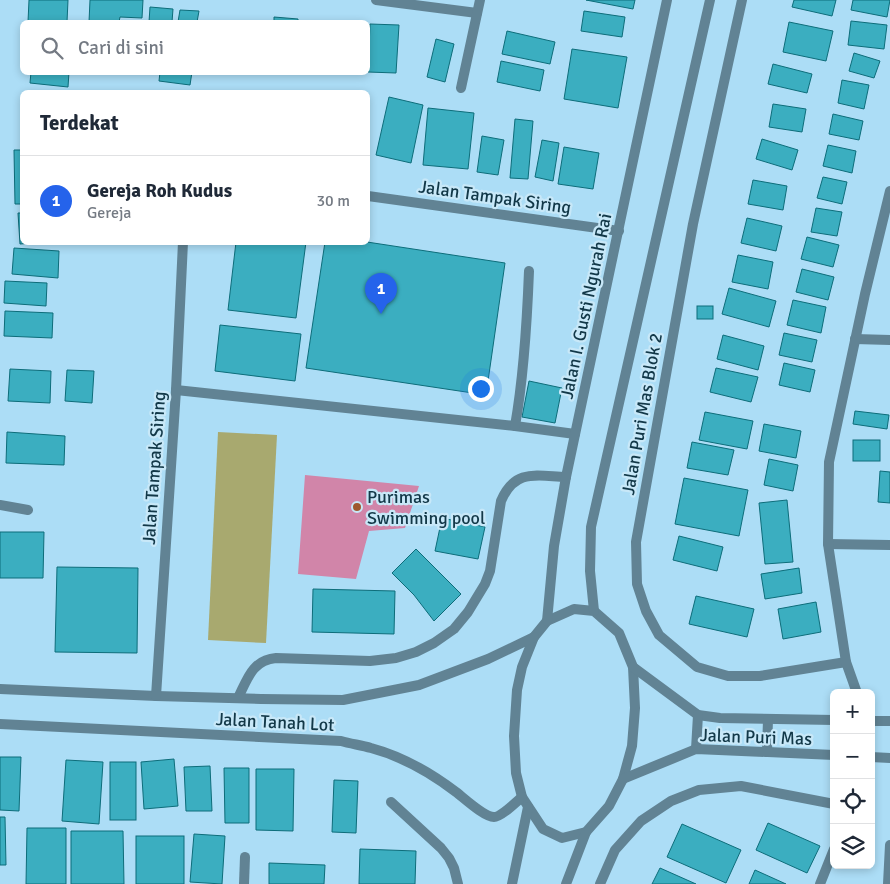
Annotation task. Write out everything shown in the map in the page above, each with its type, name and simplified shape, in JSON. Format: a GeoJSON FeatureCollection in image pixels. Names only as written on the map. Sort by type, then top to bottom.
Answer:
{"type":"FeatureCollection","features":[{"type":"Feature","properties":{"kind":"street"},"geometry":{"type":"LineString","coordinates":[[376,0],[477,13]]}},
{"type":"Feature","properties":{"kind":"street"},"geometry":{"type":"LineString","coordinates":[[461,88],[480,0]]}},
{"type":"Feature","properties":{"kind":"street","name":"Jalan I. Gusti Ngurah Rai"},"geometry":{"type":"LineString","coordinates":[[548,621],[554,546],[574,434],[667,0]]}},
{"type":"Feature","properties":{"kind":"street"},"geometry":{"type":"LineString","coordinates":[[594,611],[590,571],[591,528],[710,0]]}},
{"type":"Feature","properties":{"kind":"street","name":"Jalan Puri Mas Blok 2"},"geometry":{"type":"LineString","coordinates":[[742,0],[691,234],[636,542],[637,584],[646,611],[659,635],[697,667],[728,676],[760,676],[846,662]]}},
{"type":"Feature","properties":{"kind":"street"},"geometry":{"type":"LineString","coordinates":[[856,689],[846,662],[828,544],[829,462],[865,294],[890,191]]}},
{"type":"Feature","properties":{"kind":"street","name":"Jalan Tampak Siring"},"geometry":{"type":"LineString","coordinates":[[370,196],[619,231]]}},
{"type":"Feature","properties":{"kind":"street","name":"Jalan Tampak Siring"},"geometry":{"type":"LineString","coordinates":[[156,696],[176,390],[183,245]]}},
{"type":"Feature","properties":{"kind":"street"},"geometry":{"type":"LineString","coordinates":[[515,426],[519,406],[527,325],[529,271]]}},
{"type":"Feature","properties":{"kind":"street"},"geometry":{"type":"LineString","coordinates":[[855,339],[890,340]]}},
{"type":"Feature","properties":{"kind":"street"},"geometry":{"type":"LineString","coordinates":[[176,390],[574,434]]}},
{"type":"Feature","properties":{"kind":"street"},"geometry":{"type":"LineString","coordinates":[[238,698],[252,670],[264,660],[276,658],[370,661],[396,658],[416,652],[454,629],[468,612],[490,570],[501,501],[505,492],[511,485],[527,476],[566,477]]}},
{"type":"Feature","properties":{"kind":"street"},"geometry":{"type":"LineString","coordinates":[[0,505],[28,510]]}},
{"type":"Feature","properties":{"kind":"street"},"geometry":{"type":"LineString","coordinates":[[828,544],[890,545]]}},
{"type":"Feature","properties":{"kind":"street"},"geometry":{"type":"LineString","coordinates":[[566,884],[586,832],[609,806],[623,778],[632,746],[635,708],[633,667],[619,633],[594,611],[574,609],[548,621],[534,637],[522,667],[517,690],[514,736],[516,773],[525,802],[544,829],[562,838],[586,832]]}},
{"type":"Feature","properties":{"kind":"street","name":"Jalan Tanah Lot"},"geometry":{"type":"LineString","coordinates":[[0,689],[156,696],[343,700],[419,686],[488,659],[534,637]]}},
{"type":"Feature","properties":{"kind":"street","name":"Jalan Puri Mas"},"geometry":{"type":"LineString","coordinates":[[633,667],[698,715],[720,718],[830,720]]}},
{"type":"Feature","properties":{"kind":"street"},"geometry":{"type":"LineString","coordinates":[[696,749],[698,715]]}},
{"type":"Feature","properties":{"kind":"street"},"geometry":{"type":"LineString","coordinates":[[767,752],[768,719]]}},
{"type":"Feature","properties":{"kind":"street"},"geometry":{"type":"LineString","coordinates":[[875,720],[890,721]]}},
{"type":"Feature","properties":{"kind":"street","name":"Jalan Tanah Lot"},"geometry":{"type":"LineString","coordinates":[[0,724],[340,742],[372,748],[399,758],[435,777],[471,804],[493,817],[499,816],[525,802]]}},
{"type":"Feature","properties":{"kind":"street","name":"Jalan Puri Mas"},"geometry":{"type":"LineString","coordinates":[[623,778],[696,749],[830,755]]}},
{"type":"Feature","properties":{"kind":"street"},"geometry":{"type":"LineString","coordinates":[[875,757],[890,758]]}},
{"type":"Feature","properties":{"kind":"street"},"geometry":{"type":"LineString","coordinates":[[600,884],[615,850],[641,821],[671,801],[699,790],[741,786],[830,803]]}},
{"type":"Feature","properties":{"kind":"street"},"geometry":{"type":"LineString","coordinates":[[391,802],[441,848],[454,868],[458,884]]}},
{"type":"Feature","properties":{"kind":"street"},"geometry":{"type":"LineString","coordinates":[[512,884],[525,802]]}},
{"type":"Feature","properties":{"kind":"street"},"geometry":{"type":"LineString","coordinates":[[888,884],[890,846]]}},
{"type":"Feature","properties":{"kind":"street"},"geometry":{"type":"LineString","coordinates":[[244,884],[245,857]]}},
{"type":"Feature","properties":{"kind":"street"},"geometry":{"type":"LineString","coordinates":[[820,884],[830,859]]}},
{"type":"Feature","properties":{"kind":"green space"},"geometry":{"type":"Polygon","coordinates":[[[218,432],[277,435],[266,643],[208,640],[218,432]]]}},
{"type":"Feature","properties":{"kind":"shaded area","name":"Purimas Swimming pool"},"geometry":{"type":"Polygon","coordinates":[[[305,475],[419,486],[405,528],[369,531],[356,579],[298,574],[305,475]]]}},
{"type":"Feature","properties":{"kind":"building"},"geometry":{"type":"Polygon","coordinates":[[[29,0],[68,0],[67,20],[28,20],[29,0]]]}},
{"type":"Feature","properties":{"kind":"building"},"geometry":{"type":"Polygon","coordinates":[[[90,0],[143,0],[142,18],[120,17],[119,20],[89,20],[90,0]]]}},
{"type":"Feature","properties":{"kind":"building"},"geometry":{"type":"Polygon","coordinates":[[[586,0],[635,0],[633,9],[586,0]]]}},
{"type":"Feature","properties":{"kind":"building"},"geometry":{"type":"Polygon","coordinates":[[[794,0],[836,0],[832,16],[792,7],[794,0]]]}},
{"type":"Feature","properties":{"kind":"building"},"geometry":{"type":"Polygon","coordinates":[[[853,0],[890,0],[887,17],[851,10],[853,0]]]}},
{"type":"Feature","properties":{"kind":"building"},"geometry":{"type":"Polygon","coordinates":[[[150,7],[173,9],[172,20],[149,20],[150,7]]]}},
{"type":"Feature","properties":{"kind":"building"},"geometry":{"type":"Polygon","coordinates":[[[180,10],[199,11],[197,20],[178,20],[180,10]]]}},
{"type":"Feature","properties":{"kind":"building"},"geometry":{"type":"Polygon","coordinates":[[[584,11],[625,17],[622,37],[581,31],[584,11]]]}},
{"type":"Feature","properties":{"kind":"building"},"geometry":{"type":"Polygon","coordinates":[[[274,17],[298,19],[298,20],[274,20],[274,17]]]}},
{"type":"Feature","properties":{"kind":"building"},"geometry":{"type":"Polygon","coordinates":[[[851,21],[887,25],[884,49],[848,45],[851,21]]]}},
{"type":"Feature","properties":{"kind":"building"},"geometry":{"type":"Polygon","coordinates":[[[789,22],[833,31],[826,61],[783,52],[789,22]]]}},
{"type":"Feature","properties":{"kind":"building"},"geometry":{"type":"Polygon","coordinates":[[[370,24],[399,25],[396,73],[370,72],[370,24]]]}},
{"type":"Feature","properties":{"kind":"building"},"geometry":{"type":"Polygon","coordinates":[[[507,31],[555,42],[550,64],[502,54],[507,31]]]}},
{"type":"Feature","properties":{"kind":"building"},"geometry":{"type":"Polygon","coordinates":[[[436,39],[454,44],[445,82],[427,77],[436,39]]]}},
{"type":"Feature","properties":{"kind":"building"},"geometry":{"type":"Polygon","coordinates":[[[572,49],[627,57],[618,108],[564,99],[572,49]]]}},
{"type":"Feature","properties":{"kind":"building"},"geometry":{"type":"Polygon","coordinates":[[[854,53],[880,61],[874,78],[849,71],[854,53]]]}},
{"type":"Feature","properties":{"kind":"building"},"geometry":{"type":"Polygon","coordinates":[[[501,61],[544,70],[540,91],[497,82],[501,61]]]}},
{"type":"Feature","properties":{"kind":"building"},"geometry":{"type":"Polygon","coordinates":[[[773,64],[812,74],[807,93],[768,84],[773,64]]]}},
{"type":"Feature","properties":{"kind":"building"},"geometry":{"type":"Polygon","coordinates":[[[31,75],[69,75],[68,87],[30,83],[31,75]]]}},
{"type":"Feature","properties":{"kind":"building"},"geometry":{"type":"Polygon","coordinates":[[[160,75],[192,75],[190,85],[159,81],[160,75]]]}},
{"type":"Feature","properties":{"kind":"building"},"geometry":{"type":"Polygon","coordinates":[[[842,80],[869,85],[864,109],[838,103],[842,80]]]}},
{"type":"Feature","properties":{"kind":"building"},"geometry":{"type":"Polygon","coordinates":[[[389,97],[423,105],[411,163],[376,155],[389,97]]]}},
{"type":"Feature","properties":{"kind":"building"},"geometry":{"type":"Polygon","coordinates":[[[773,104],[806,109],[802,132],[769,127],[773,104]]]}},
{"type":"Feature","properties":{"kind":"building"},"geometry":{"type":"Polygon","coordinates":[[[428,108],[474,113],[468,169],[423,165],[428,108]]]}},
{"type":"Feature","properties":{"kind":"building"},"geometry":{"type":"Polygon","coordinates":[[[833,114],[863,121],[859,140],[829,134],[833,114]]]}},
{"type":"Feature","properties":{"kind":"building"},"geometry":{"type":"Polygon","coordinates":[[[515,119],[533,121],[528,179],[510,178],[515,119]]]}},
{"type":"Feature","properties":{"kind":"building"},"geometry":{"type":"Polygon","coordinates":[[[482,136],[504,140],[498,175],[477,172],[482,136]]]}},
{"type":"Feature","properties":{"kind":"building"},"geometry":{"type":"Polygon","coordinates":[[[762,139],[798,150],[792,170],[756,159],[762,139]]]}},
{"type":"Feature","properties":{"kind":"building"},"geometry":{"type":"Polygon","coordinates":[[[542,140],[559,143],[553,181],[535,177],[542,140]]]}},
{"type":"Feature","properties":{"kind":"building"},"geometry":{"type":"Polygon","coordinates":[[[828,145],[856,151],[852,173],[823,166],[828,145]]]}},
{"type":"Feature","properties":{"kind":"building"},"geometry":{"type":"Polygon","coordinates":[[[564,147],[599,153],[593,189],[558,184],[564,147]]]}},
{"type":"Feature","properties":{"kind":"building"},"geometry":{"type":"Polygon","coordinates":[[[14,150],[20,150],[20,204],[15,204],[14,150]]]}},
{"type":"Feature","properties":{"kind":"building"},"geometry":{"type":"Polygon","coordinates":[[[823,177],[847,182],[842,204],[817,198],[823,177]]]}},
{"type":"Feature","properties":{"kind":"building"},"geometry":{"type":"Polygon","coordinates":[[[753,180],[787,186],[783,210],[748,204],[753,180]]]}},
{"type":"Feature","properties":{"kind":"building"},"geometry":{"type":"Polygon","coordinates":[[[816,208],[842,212],[837,236],[811,232],[816,208]]]}},
{"type":"Feature","properties":{"kind":"building"},"geometry":{"type":"Polygon","coordinates":[[[18,213],[20,213],[20,244],[18,213]]]}},
{"type":"Feature","properties":{"kind":"building"},"geometry":{"type":"Polygon","coordinates":[[[747,218],[782,226],[776,251],[741,243],[747,218]]]}},
{"type":"Feature","properties":{"kind":"building"},"geometry":{"type":"Polygon","coordinates":[[[807,237],[839,245],[833,267],[801,259],[807,237]]]}},
{"type":"Feature","properties":{"kind":"building"},"geometry":{"type":"Polygon","coordinates":[[[370,242],[505,263],[486,395],[306,368],[325,245],[370,245],[370,242]]]}},
{"type":"Feature","properties":{"kind":"building"},"geometry":{"type":"Polygon","coordinates":[[[236,245],[306,245],[296,318],[228,310],[236,245]]]}},
{"type":"Feature","properties":{"kind":"building"},"geometry":{"type":"Polygon","coordinates":[[[14,248],[59,251],[58,278],[12,274],[14,248]]]}},
{"type":"Feature","properties":{"kind":"building"},"geometry":{"type":"Polygon","coordinates":[[[738,255],[773,262],[768,289],[732,282],[738,255]]]}},
{"type":"Feature","properties":{"kind":"building"},"geometry":{"type":"Polygon","coordinates":[[[802,269],[834,277],[828,300],[796,292],[802,269]]]}},
{"type":"Feature","properties":{"kind":"building"},"geometry":{"type":"Polygon","coordinates":[[[5,281],[47,283],[46,306],[4,303],[5,281]]]}},
{"type":"Feature","properties":{"kind":"building"},"geometry":{"type":"Polygon","coordinates":[[[729,288],[776,301],[769,327],[722,314],[729,288]]]}},
{"type":"Feature","properties":{"kind":"building"},"geometry":{"type":"Polygon","coordinates":[[[793,300],[826,307],[821,333],[787,325],[793,300]]]}},
{"type":"Feature","properties":{"kind":"building"},"geometry":{"type":"Polygon","coordinates":[[[697,306],[713,306],[713,319],[697,319],[697,306]]]}},
{"type":"Feature","properties":{"kind":"building"},"geometry":{"type":"Polygon","coordinates":[[[5,311],[53,313],[52,338],[4,336],[5,311]]]}},
{"type":"Feature","properties":{"kind":"building"},"geometry":{"type":"Polygon","coordinates":[[[220,325],[301,334],[295,381],[215,371],[220,325]]]}},
{"type":"Feature","properties":{"kind":"building"},"geometry":{"type":"Polygon","coordinates":[[[784,333],[817,340],[812,362],[779,355],[784,333]]]}},
{"type":"Feature","properties":{"kind":"building"},"geometry":{"type":"Polygon","coordinates":[[[723,335],[764,346],[758,370],[717,359],[723,335]]]}},
{"type":"Feature","properties":{"kind":"building"},"geometry":{"type":"Polygon","coordinates":[[[784,363],[815,370],[810,392],[779,385],[784,363]]]}},
{"type":"Feature","properties":{"kind":"building"},"geometry":{"type":"Polygon","coordinates":[[[716,368],[758,377],[751,402],[710,392],[716,368]]]}},
{"type":"Feature","properties":{"kind":"building"},"geometry":{"type":"Polygon","coordinates":[[[10,369],[51,371],[50,403],[8,401],[10,369]]]}},
{"type":"Feature","properties":{"kind":"building"},"geometry":{"type":"Polygon","coordinates":[[[67,370],[94,371],[92,403],[65,401],[67,370]]]}},
{"type":"Feature","properties":{"kind":"building"},"geometry":{"type":"Polygon","coordinates":[[[529,381],[562,388],[555,423],[522,417],[529,381]]]}},
{"type":"Feature","properties":{"kind":"building"},"geometry":{"type":"Polygon","coordinates":[[[855,411],[889,415],[887,429],[853,424],[855,411]]]}},
{"type":"Feature","properties":{"kind":"building"},"geometry":{"type":"Polygon","coordinates":[[[705,412],[753,421],[747,449],[699,440],[705,412]]]}},
{"type":"Feature","properties":{"kind":"building"},"geometry":{"type":"Polygon","coordinates":[[[764,424],[801,431],[796,458],[759,451],[764,424]]]}},
{"type":"Feature","properties":{"kind":"building"},"geometry":{"type":"Polygon","coordinates":[[[7,432],[65,436],[64,465],[6,463],[7,432]]]}},
{"type":"Feature","properties":{"kind":"building"},"geometry":{"type":"Polygon","coordinates":[[[853,440],[880,440],[880,461],[853,461],[853,440]]]}},
{"type":"Feature","properties":{"kind":"building"},"geometry":{"type":"Polygon","coordinates":[[[692,442],[734,450],[728,475],[687,468],[692,442]]]}},
{"type":"Feature","properties":{"kind":"building"},"geometry":{"type":"Polygon","coordinates":[[[769,459],[798,465],[793,491],[764,485],[769,459]]]}},
{"type":"Feature","properties":{"kind":"building"},"geometry":{"type":"Polygon","coordinates":[[[880,471],[890,472],[890,503],[878,502],[880,471]]]}},
{"type":"Feature","properties":{"kind":"building"},"geometry":{"type":"Polygon","coordinates":[[[684,478],[748,490],[739,536],[675,524],[684,478]]]}},
{"type":"Feature","properties":{"kind":"building"},"geometry":{"type":"Polygon","coordinates":[[[787,500],[793,562],[765,564],[759,503],[787,500]]]}},
{"type":"Feature","properties":{"kind":"building"},"geometry":{"type":"Polygon","coordinates":[[[442,518],[485,527],[478,559],[435,551],[442,518]]]}},
{"type":"Feature","properties":{"kind":"building"},"geometry":{"type":"Polygon","coordinates":[[[0,532],[44,532],[43,578],[0,578],[0,532]]]}},
{"type":"Feature","properties":{"kind":"building"},"geometry":{"type":"Polygon","coordinates":[[[679,536],[723,547],[717,571],[673,560],[679,536]]]}},
{"type":"Feature","properties":{"kind":"building"},"geometry":{"type":"Polygon","coordinates":[[[416,549],[461,594],[434,621],[414,595],[392,573],[416,549]]]}},
{"type":"Feature","properties":{"kind":"building"},"geometry":{"type":"Polygon","coordinates":[[[57,567],[138,568],[137,653],[55,652],[57,567]]]}},
{"type":"Feature","properties":{"kind":"building"},"geometry":{"type":"Polygon","coordinates":[[[799,568],[802,593],[765,599],[761,574],[799,568]]]}},
{"type":"Feature","properties":{"kind":"building"},"geometry":{"type":"Polygon","coordinates":[[[313,589],[395,591],[394,634],[312,632],[313,589]]]}},
{"type":"Feature","properties":{"kind":"building"},"geometry":{"type":"Polygon","coordinates":[[[696,596],[754,609],[747,637],[689,624],[696,596]]]}},
{"type":"Feature","properties":{"kind":"building"},"geometry":{"type":"Polygon","coordinates":[[[816,602],[821,632],[783,639],[778,609],[816,602]]]}},
{"type":"Feature","properties":{"kind":"building"},"geometry":{"type":"Polygon","coordinates":[[[0,757],[21,757],[19,811],[0,810],[0,757]]]}},
{"type":"Feature","properties":{"kind":"building"},"geometry":{"type":"Polygon","coordinates":[[[174,759],[178,806],[144,809],[141,762],[174,759]]]}},
{"type":"Feature","properties":{"kind":"building"},"geometry":{"type":"Polygon","coordinates":[[[66,760],[103,762],[99,824],[62,821],[66,760]]]}},
{"type":"Feature","properties":{"kind":"building"},"geometry":{"type":"Polygon","coordinates":[[[110,762],[136,762],[136,820],[110,820],[110,762]]]}},
{"type":"Feature","properties":{"kind":"building"},"geometry":{"type":"Polygon","coordinates":[[[210,766],[212,811],[186,811],[184,767],[210,766]]]}},
{"type":"Feature","properties":{"kind":"building"},"geometry":{"type":"Polygon","coordinates":[[[224,768],[249,768],[249,823],[225,823],[224,768]]]}},
{"type":"Feature","properties":{"kind":"building"},"geometry":{"type":"Polygon","coordinates":[[[256,769],[294,769],[293,831],[256,830],[256,769]]]}},
{"type":"Feature","properties":{"kind":"building"},"geometry":{"type":"Polygon","coordinates":[[[334,780],[358,781],[356,833],[332,832],[334,780]]]}},
{"type":"Feature","properties":{"kind":"building"},"geometry":{"type":"Polygon","coordinates":[[[0,817],[5,817],[6,865],[0,865],[0,817]]]}},
{"type":"Feature","properties":{"kind":"building"},"geometry":{"type":"Polygon","coordinates":[[[768,823],[820,846],[807,873],[756,850],[768,823]]]}},
{"type":"Feature","properties":{"kind":"building"},"geometry":{"type":"Polygon","coordinates":[[[682,824],[741,850],[726,883],[667,857],[682,824]]]}},
{"type":"Feature","properties":{"kind":"building"},"geometry":{"type":"Polygon","coordinates":[[[27,828],[66,828],[66,884],[26,884],[27,828]]]}},
{"type":"Feature","properties":{"kind":"building"},"geometry":{"type":"Polygon","coordinates":[[[71,831],[123,831],[124,884],[71,884],[71,831]]]}},
{"type":"Feature","properties":{"kind":"building"},"geometry":{"type":"Polygon","coordinates":[[[194,834],[225,836],[222,884],[190,882],[194,834]]]}},
{"type":"Feature","properties":{"kind":"building"},"geometry":{"type":"Polygon","coordinates":[[[136,836],[184,836],[184,884],[136,884],[136,836]]]}},
{"type":"Feature","properties":{"kind":"building"},"geometry":{"type":"Polygon","coordinates":[[[360,849],[416,851],[415,884],[359,884],[360,849]]]}},
{"type":"Feature","properties":{"kind":"building"},"geometry":{"type":"Polygon","coordinates":[[[269,863],[325,865],[324,884],[269,884],[269,863]]]}},
{"type":"Feature","properties":{"kind":"building"},"geometry":{"type":"Polygon","coordinates":[[[660,868],[696,884],[652,884],[660,868]]]}},
{"type":"Feature","properties":{"kind":"building"},"geometry":{"type":"Polygon","coordinates":[[[755,870],[786,884],[749,884],[755,870]]]}},
{"type":"Feature","properties":{"kind":"place","name":"Gereja Roh Kudus"},"geometry":{"type":"Point","coordinates":[381,314]}},
{"type":"Feature","properties":{"kind":"place","name":"Purimas Swimming pool"},"geometry":{"type":"Point","coordinates":[357,507]}}]}
